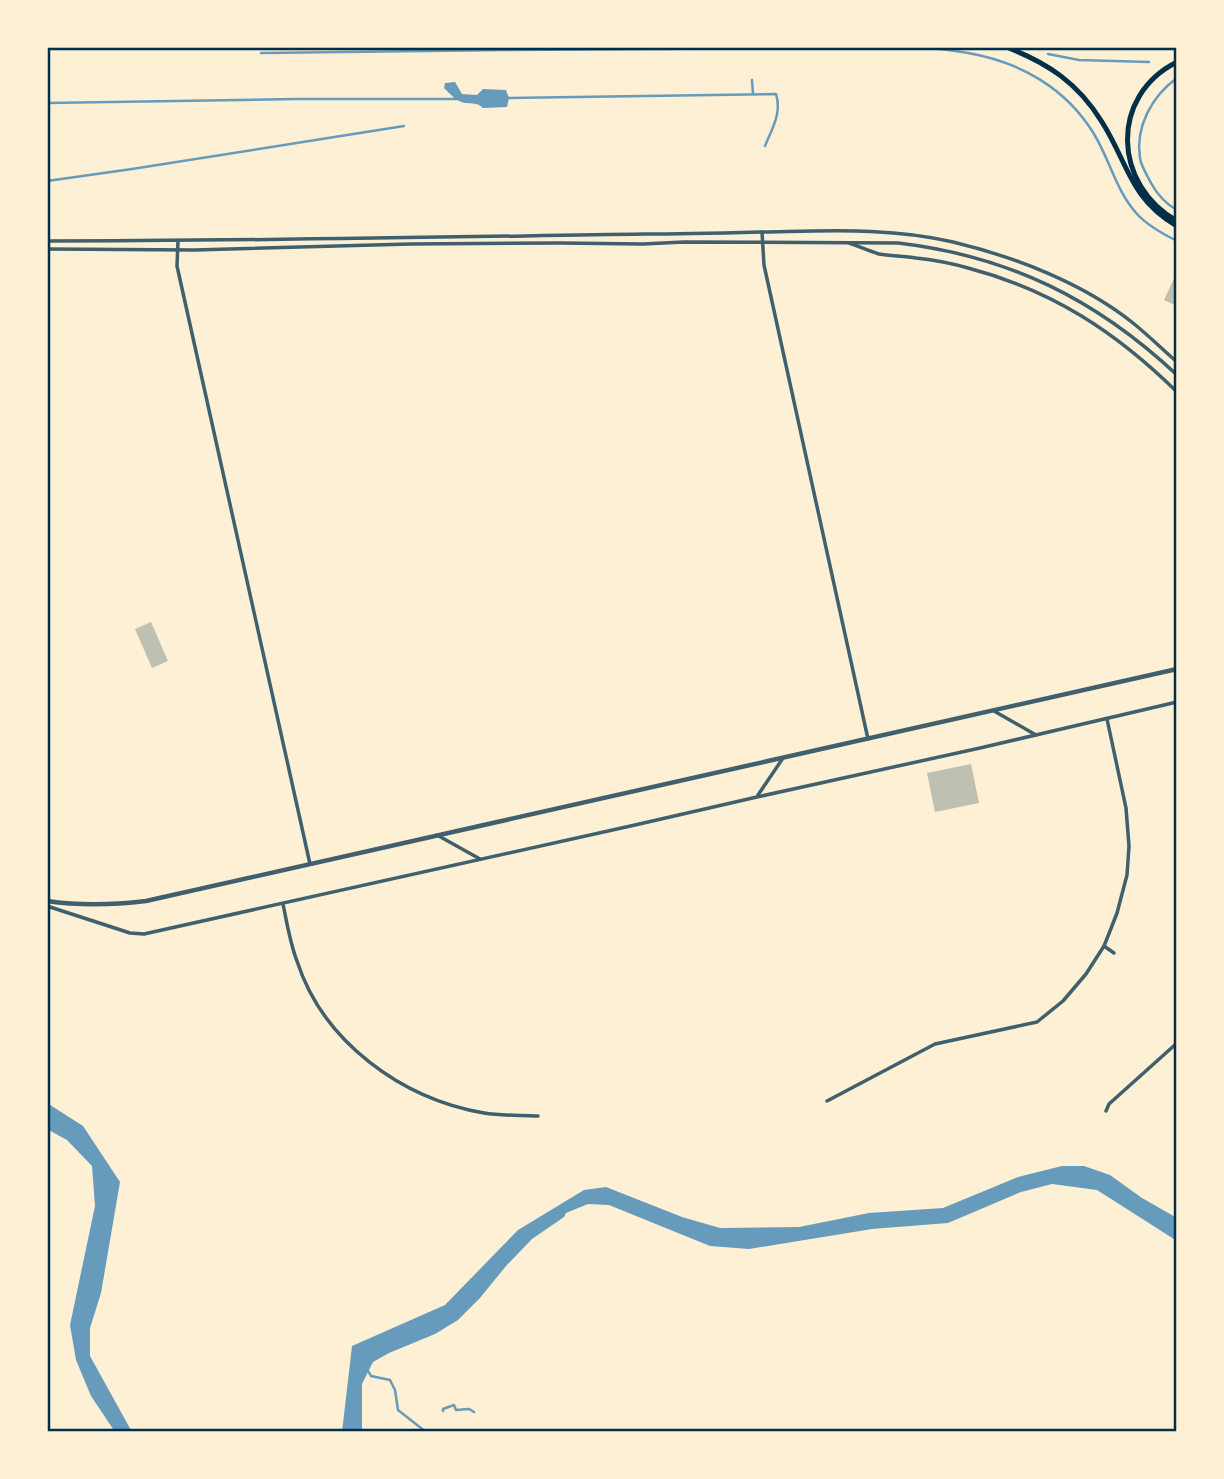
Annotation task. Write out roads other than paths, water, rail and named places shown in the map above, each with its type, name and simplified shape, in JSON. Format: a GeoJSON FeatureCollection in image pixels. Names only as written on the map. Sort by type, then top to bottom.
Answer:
{"type":"FeatureCollection","features":[{"type":"Feature","properties":{"kind":"main road"},"geometry":{"type":"LineString","coordinates":[[1006,47],[1057,72],[1076,88],[1103,123],[1141,196],[1151,208],[1177,223]]}},
{"type":"Feature","properties":{"kind":"main road"},"geometry":{"type":"LineString","coordinates":[[1177,62],[1156,76],[1143,90],[1127,129],[1127,146],[1129,161],[1144,193],[1154,205],[1177,223]]}},
{"type":"Feature","properties":{"kind":"street"},"geometry":{"type":"LineString","coordinates":[[47,241],[863,230],[899,232],[950,241],[1017,260],[1050,274],[1132,322],[1177,362]]}},
{"type":"Feature","properties":{"kind":"street"},"geometry":{"type":"LineString","coordinates":[[762,232],[764,264],[868,738]]}},
{"type":"Feature","properties":{"kind":"street"},"geometry":{"type":"LineString","coordinates":[[178,241],[177,266],[310,864]]}},
{"type":"Feature","properties":{"kind":"street"},"geometry":{"type":"LineString","coordinates":[[846,242],[878,253],[969,268],[1041,294],[1080,314],[1118,340],[1177,392]]}},
{"type":"Feature","properties":{"kind":"street"},"geometry":{"type":"LineString","coordinates":[[47,249],[178,250],[410,244],[846,242],[920,245],[973,256],[1045,283],[1087,305],[1125,330],[1177,375]]}},
{"type":"Feature","properties":{"kind":"street"},"geometry":{"type":"LineString","coordinates":[[47,903],[98,905],[146,901],[1177,669]]}},
{"type":"Feature","properties":{"kind":"street"},"geometry":{"type":"LineString","coordinates":[[47,903],[130,933],[144,934],[1177,702]]}},
{"type":"Feature","properties":{"kind":"street"},"geometry":{"type":"LineString","coordinates":[[992,710],[1036,734]]}},
{"type":"Feature","properties":{"kind":"street"},"geometry":{"type":"LineString","coordinates":[[827,1101],[935,1044],[1037,1022],[1054,1009],[1086,974],[1104,946],[1117,913],[1127,875],[1129,846],[1126,808],[1107,719]]}},
{"type":"Feature","properties":{"kind":"street"},"geometry":{"type":"LineString","coordinates":[[757,797],[782,758]]}},
{"type":"Feature","properties":{"kind":"street"},"geometry":{"type":"LineString","coordinates":[[437,835],[480,859]]}},
{"type":"Feature","properties":{"kind":"street"},"geometry":{"type":"LineString","coordinates":[[283,904],[297,963],[310,991],[324,1015],[365,1060],[402,1084],[441,1101],[484,1113],[538,1116]]}},
{"type":"Feature","properties":{"kind":"street"},"geometry":{"type":"LineString","coordinates":[[1104,946],[1114,953]]}},
{"type":"Feature","properties":{"kind":"street"},"geometry":{"type":"LineString","coordinates":[[1106,1111],[1109,1104],[1177,1043]]}},
{"type":"Feature","properties":{"kind":"water"},"geometry":{"type":"Polygon","coordinates":[[[455,82],[462,94],[477,95],[483,89],[506,90],[509,98],[507,107],[483,108],[459,101],[444,88],[445,83],[455,82]]]}},
{"type":"Feature","properties":{"kind":"water"},"geometry":{"type":"Polygon","coordinates":[[[47,1103],[83,1126],[120,1182],[101,1293],[90,1328],[90,1356],[132,1432],[115,1432],[91,1396],[76,1360],[70,1325],[95,1206],[92,1166],[67,1140],[47,1129],[47,1103]]]}},
{"type":"Feature","properties":{"kind":"water"},"geometry":{"type":"Polygon","coordinates":[[[1062,1166],[1084,1166],[1110,1175],[1177,1218],[1177,1241],[1097,1190],[1052,1184],[1021,1192],[948,1223],[872,1229],[749,1249],[710,1246],[609,1205],[588,1204],[566,1213],[532,1239],[458,1320],[435,1334],[373,1362],[362,1384],[362,1432],[342,1432],[352,1346],[445,1305],[518,1230],[584,1190],[606,1187],[682,1217],[720,1228],[799,1227],[869,1213],[943,1208],[1018,1177],[1062,1166]]]}},
{"type":"Feature","properties":{"kind":"waterway"},"geometry":{"type":"LineString","coordinates":[[261,53],[920,47],[968,53],[1023,70],[1070,103],[1094,134],[1130,205],[1146,222],[1177,241]]}},
{"type":"Feature","properties":{"kind":"waterway"},"geometry":{"type":"LineString","coordinates":[[1048,54],[1079,60],[1149,62]]}},
{"type":"Feature","properties":{"kind":"waterway"},"geometry":{"type":"LineString","coordinates":[[1177,78],[1160,94],[1147,113],[1139,146],[1142,164],[1153,187],[1177,210]]}},
{"type":"Feature","properties":{"kind":"waterway"},"geometry":{"type":"LineString","coordinates":[[752,80],[753,94]]}},
{"type":"Feature","properties":{"kind":"waterway"},"geometry":{"type":"LineString","coordinates":[[506,98],[776,94],[777,114],[765,146]]}},
{"type":"Feature","properties":{"kind":"waterway"},"geometry":{"type":"LineString","coordinates":[[47,103],[457,99]]}},
{"type":"Feature","properties":{"kind":"waterway"},"geometry":{"type":"LineString","coordinates":[[47,181],[404,126]]}},
{"type":"Feature","properties":{"kind":"waterway"},"geometry":{"type":"LineString","coordinates":[[367,1369],[371,1376],[390,1380],[395,1390],[398,1410],[426,1432]]}},
{"type":"Feature","properties":{"kind":"waterway"},"geometry":{"type":"LineString","coordinates":[[443,1411],[454,1405],[456,1410],[469,1409],[474,1412]]}}]}
